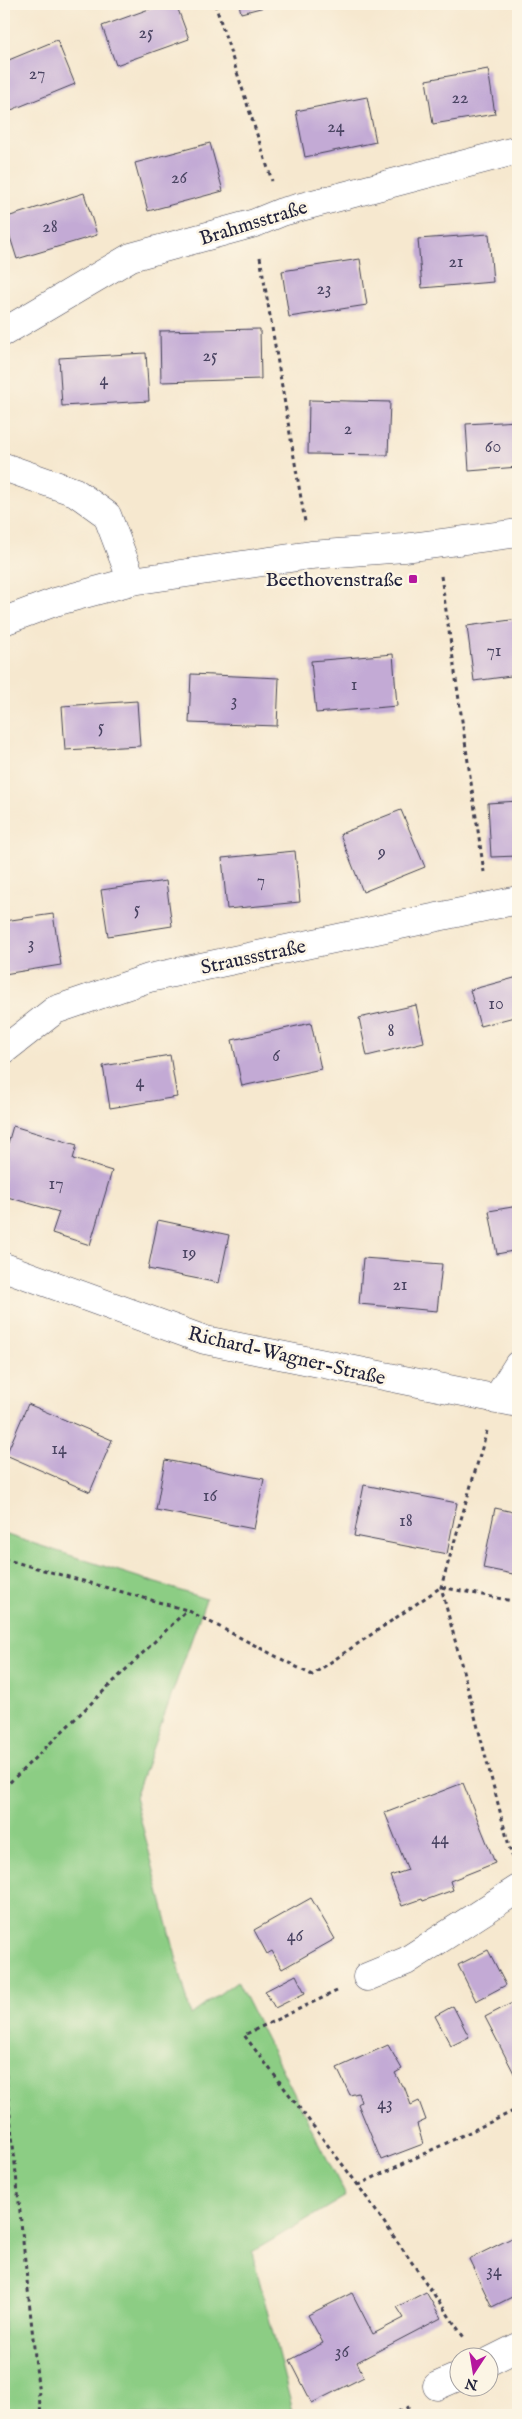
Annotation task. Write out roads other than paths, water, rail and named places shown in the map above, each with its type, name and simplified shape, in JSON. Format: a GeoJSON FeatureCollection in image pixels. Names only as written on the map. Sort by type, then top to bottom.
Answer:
{"type":"FeatureCollection","features":[{"type":"Feature","properties":{"kind":"street","name":"Brahmsstraße"},"geometry":{"type":"LineString","coordinates":[[4,332],[131,257],[255,223],[282,212],[518,150]]}},
{"type":"Feature","properties":{"kind":"street"},"geometry":{"type":"LineString","coordinates":[[4,467],[75,492],[107,515],[132,581]]}},
{"type":"Feature","properties":{"kind":"street"},"geometry":{"type":"LineString","coordinates":[[4,621],[55,602],[132,581],[311,554],[404,548],[518,533]]}},
{"type":"Feature","properties":{"kind":"street","name":"Straussstraße"},"geometry":{"type":"LineString","coordinates":[[4,1050],[55,1010],[149,978],[518,900]]}},
{"type":"Feature","properties":{"kind":"street","name":"Richard-Wagner-Straße"},"geometry":{"type":"LineString","coordinates":[[4,1267],[205,1340],[507,1402]]}},
{"type":"Feature","properties":{"kind":"street"},"geometry":{"type":"LineString","coordinates":[[507,1402],[518,1365]]}},
{"type":"Feature","properties":{"kind":"street"},"geometry":{"type":"LineString","coordinates":[[367,1977],[406,1962],[518,1889]]}},
{"type":"Feature","properties":{"kind":"street"},"geometry":{"type":"LineString","coordinates":[[500,2356],[518,2347]]}},
{"type":"Feature","properties":{"kind":"place","name":"Beethovenstraße"},"geometry":{"type":"Point","coordinates":[413,579]}}]}
